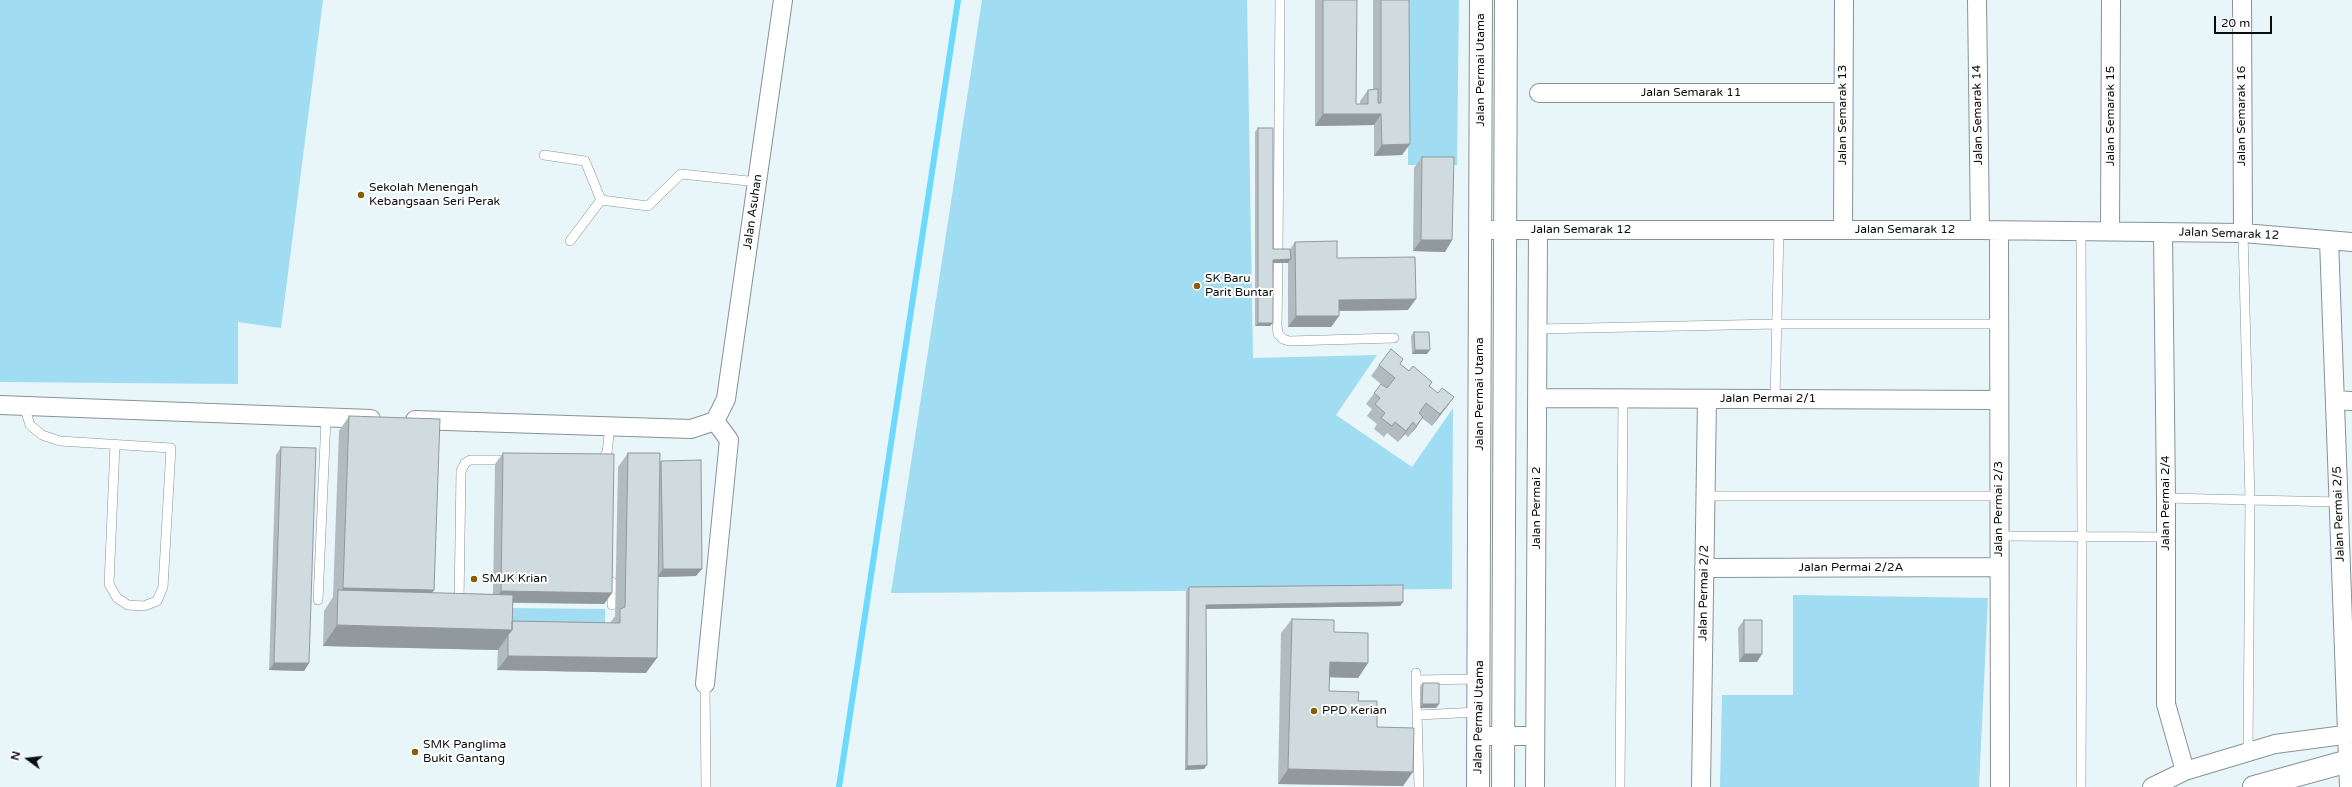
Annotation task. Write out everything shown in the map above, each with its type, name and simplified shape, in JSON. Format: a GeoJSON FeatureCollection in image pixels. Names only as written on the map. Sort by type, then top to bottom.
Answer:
{"type":"FeatureCollection","features":[{"type":"Feature","properties":{"kind":"street","name":"Jalan Asuhan"},"geometry":{"type":"LineString","coordinates":[[715,421],[726,399],[783,0]]}},
{"type":"Feature","properties":{"kind":"street","name":"Jalan Permai Utama"},"geometry":{"type":"LineString","coordinates":[[1478,787],[1481,0]]}},
{"type":"Feature","properties":{"kind":"street","name":"Jalan Permai Utama"},"geometry":{"type":"LineString","coordinates":[[1503,787],[1506,0]]}},
{"type":"Feature","properties":{"kind":"street","name":"Jalan Semarak 13"},"geometry":{"type":"LineString","coordinates":[[1843,230],[1844,0]]}},
{"type":"Feature","properties":{"kind":"street","name":"Jalan Semarak 14"},"geometry":{"type":"LineString","coordinates":[[1977,0],[1980,230]]}},
{"type":"Feature","properties":{"kind":"street","name":"Jalan Semarak 15"},"geometry":{"type":"LineString","coordinates":[[2110,231],[2111,0]]}},
{"type":"Feature","properties":{"kind":"street","name":"Jalan Semarak 16"},"geometry":{"type":"LineString","coordinates":[[2242,0],[2243,233]]}},
{"type":"Feature","properties":{"kind":"street","name":"Jalan Semarak 11"},"geometry":{"type":"LineString","coordinates":[[1539,93],[1843,93]]}},
{"type":"Feature","properties":{"kind":"street","name":"Jalan Semarak 12"},"geometry":{"type":"LineString","coordinates":[[1480,230],[2110,231],[2243,233],[2352,242]]}},
{"type":"Feature","properties":{"kind":"street","name":"Jalan Permai 2"},"geometry":{"type":"LineString","coordinates":[[1535,787],[1538,230]]}},
{"type":"Feature","properties":{"kind":"street","name":"Jalan Permai 2/3"},"geometry":{"type":"LineString","coordinates":[[1999,230],[1998,568],[2000,787]]}},
{"type":"Feature","properties":{"kind":"street","name":"Jalan Permai 2/4"},"geometry":{"type":"LineString","coordinates":[[2163,232],[2166,498],[2166,704],[2185,771]]}},
{"type":"Feature","properties":{"kind":"street","name":"Jalan Permai 2/5"},"geometry":{"type":"LineString","coordinates":[[2329,240],[2343,400],[2339,502],[2350,761],[2349,787]]}},
{"type":"Feature","properties":{"kind":"street","name":"Jalan Permai 2/1"},"geometry":{"type":"LineString","coordinates":[[1538,398],[1999,400]]}},
{"type":"Feature","properties":{"kind":"street","name":"Jalan Permai 2/2"},"geometry":{"type":"LineString","coordinates":[[1701,787],[1707,399]]}},
{"type":"Feature","properties":{"kind":"street"},"geometry":{"type":"LineString","coordinates":[[0,405],[326,418],[691,429],[715,421],[728,440],[705,684]]}},
{"type":"Feature","properties":{"kind":"street","name":"Jalan Permai 2/2A"},"geometry":{"type":"LineString","coordinates":[[1704,568],[1998,568]]}},
{"type":"Feature","properties":{"kind":"street"},"geometry":{"type":"LineString","coordinates":[[2152,787],[2185,771],[2275,744],[2349,734]]}},
{"type":"Feature","properties":{"kind":"street"},"geometry":{"type":"LineString","coordinates":[[1478,736],[1535,736]]}},
{"type":"Feature","properties":{"kind":"street"},"geometry":{"type":"LineString","coordinates":[[2254,787],[2350,761]]}},
{"type":"Feature","properties":{"kind":"lane"},"geometry":{"type":"LineString","coordinates":[[1278,253],[1280,0]]}},
{"type":"Feature","properties":{"kind":"lane"},"geometry":{"type":"LineString","coordinates":[[544,155],[585,161],[601,200]]}},
{"type":"Feature","properties":{"kind":"lane"},"geometry":{"type":"LineString","coordinates":[[601,200],[648,206],[681,174],[758,182]]}},
{"type":"Feature","properties":{"kind":"lane"},"geometry":{"type":"LineString","coordinates":[[570,241],[601,200]]}},
{"type":"Feature","properties":{"kind":"lane"},"geometry":{"type":"LineString","coordinates":[[1774,399],[1779,230]]}},
{"type":"Feature","properties":{"kind":"lane"},"geometry":{"type":"LineString","coordinates":[[2081,231],[2081,787]]}},
{"type":"Feature","properties":{"kind":"lane"},"geometry":{"type":"LineString","coordinates":[[2243,233],[2250,500],[2248,752]]}},
{"type":"Feature","properties":{"kind":"lane"},"geometry":{"type":"LineString","coordinates":[[1278,263],[1277,325],[1278,334],[1283,339],[1289,341],[1394,338]]}},
{"type":"Feature","properties":{"kind":"lane"},"geometry":{"type":"LineString","coordinates":[[1538,328],[1777,324],[1999,324]]}},
{"type":"Feature","properties":{"kind":"lane"},"geometry":{"type":"LineString","coordinates":[[1620,787],[1623,398]]}},
{"type":"Feature","properties":{"kind":"lane"},"geometry":{"type":"LineString","coordinates":[[24,406],[30,425],[42,435],[60,441],[172,448],[163,587],[157,601],[144,606],[128,605],[117,598],[109,584],[114,445]]}},
{"type":"Feature","properties":{"kind":"lane"},"geometry":{"type":"LineString","coordinates":[[318,600],[326,418]]}},
{"type":"Feature","properties":{"kind":"lane"},"geometry":{"type":"LineString","coordinates":[[590,461],[606,461],[610,426]]}},
{"type":"Feature","properties":{"kind":"lane"},"geometry":{"type":"LineString","coordinates":[[459,603],[461,471],[465,463],[470,460],[521,460]]}},
{"type":"Feature","properties":{"kind":"lane"},"geometry":{"type":"LineString","coordinates":[[1705,496],[1999,496]]}},
{"type":"Feature","properties":{"kind":"lane"},"geometry":{"type":"LineString","coordinates":[[2166,498],[2339,502]]}},
{"type":"Feature","properties":{"kind":"lane"},"geometry":{"type":"LineString","coordinates":[[1998,536],[2166,537]]}},
{"type":"Feature","properties":{"kind":"lane"},"geometry":{"type":"LineString","coordinates":[[612,575],[612,605]]}},
{"type":"Feature","properties":{"kind":"lane"},"geometry":{"type":"LineString","coordinates":[[1419,787],[1417,677],[1479,679]]}},
{"type":"Feature","properties":{"kind":"lane"},"geometry":{"type":"LineString","coordinates":[[705,684],[706,787]]}},
{"type":"Feature","properties":{"kind":"lane"},"geometry":{"type":"LineString","coordinates":[[1418,715],[1478,712]]}},
{"type":"Feature","properties":{"kind":"shaded area"},"geometry":{"type":"Polygon","coordinates":[[[0,0],[323,0],[281,328],[238,322],[238,384],[0,382],[0,0]]]}},
{"type":"Feature","properties":{"kind":"shaded area","name":"SK Baru Parit Buntar"},"geometry":{"type":"Polygon","coordinates":[[[982,0],[1247,0],[1253,358],[1377,355],[1336,415],[1412,467],[1453,408],[1452,589],[891,593],[982,0]]]}},
{"type":"Feature","properties":{"kind":"shaded area"},"geometry":{"type":"Polygon","coordinates":[[[1409,0],[1459,0],[1457,165],[1408,165],[1409,0]]]}},
{"type":"Feature","properties":{"kind":"shaded area"},"geometry":{"type":"Polygon","coordinates":[[[1793,595],[1988,598],[1979,787],[1720,787],[1722,695],[1793,695],[1793,595]]]}},
{"type":"Feature","properties":{"kind":"shaded area"},"geometry":{"type":"Polygon","coordinates":[[[508,608],[605,609],[605,632],[508,632],[508,608]]]}},
{"type":"Feature","properties":{"kind":"building"},"geometry":{"type":"Polygon","coordinates":[[[1323,0],[1357,0],[1356,104],[1368,104],[1368,90],[1378,89],[1378,103],[1381,103],[1381,0],[1409,0],[1410,144],[1382,145],[1381,114],[1323,114],[1323,0]]]}},
{"type":"Feature","properties":{"kind":"building"},"geometry":{"type":"Polygon","coordinates":[[[1258,128],[1273,128],[1273,249],[1290,249],[1291,259],[1273,260],[1273,323],[1258,323],[1258,128]]]}},
{"type":"Feature","properties":{"kind":"building"},"geometry":{"type":"Polygon","coordinates":[[[1422,157],[1454,157],[1452,240],[1421,240],[1422,157]]]}},
{"type":"Feature","properties":{"kind":"building"},"geometry":{"type":"Polygon","coordinates":[[[1337,241],[1337,258],[1415,257],[1416,299],[1339,300],[1339,316],[1296,316],[1295,242],[1337,241]]]}},
{"type":"Feature","properties":{"kind":"building"},"geometry":{"type":"Polygon","coordinates":[[[1414,332],[1429,332],[1430,350],[1415,350],[1414,332]]]}},
{"type":"Feature","properties":{"kind":"building"},"geometry":{"type":"Polygon","coordinates":[[[1391,349],[1403,359],[1400,364],[1409,371],[1413,366],[1432,382],[1429,386],[1438,393],[1442,388],[1454,397],[1440,414],[1426,403],[1419,413],[1423,417],[1416,426],[1413,422],[1406,431],[1395,422],[1392,426],[1381,418],[1385,413],[1375,404],[1380,398],[1374,393],[1381,384],[1387,388],[1395,378],[1379,365],[1391,349]]]}},
{"type":"Feature","properties":{"kind":"building"},"geometry":{"type":"Polygon","coordinates":[[[349,416],[440,419],[434,590],[343,588],[349,416]]]}},
{"type":"Feature","properties":{"kind":"building"},"geometry":{"type":"Polygon","coordinates":[[[281,447],[316,448],[309,663],[274,663],[281,447]]]}},
{"type":"Feature","properties":{"kind":"building"},"geometry":{"type":"Polygon","coordinates":[[[503,453],[614,454],[612,593],[501,591],[503,453]]]}},
{"type":"Feature","properties":{"kind":"building"},"geometry":{"type":"Polygon","coordinates":[[[628,453],[660,453],[657,658],[508,656],[508,635],[512,630],[512,621],[620,623],[620,609],[625,607],[628,453]]]}},
{"type":"Feature","properties":{"kind":"building"},"geometry":{"type":"Polygon","coordinates":[[[701,460],[702,569],[663,569],[661,461],[701,460]]]}},
{"type":"Feature","properties":{"kind":"building"},"geometry":{"type":"Polygon","coordinates":[[[1403,585],[1403,602],[1206,605],[1207,765],[1187,766],[1189,587],[1403,585]]]}},
{"type":"Feature","properties":{"kind":"building"},"geometry":{"type":"Polygon","coordinates":[[[338,590],[513,595],[512,630],[337,625],[338,590]]]}},
{"type":"Feature","properties":{"kind":"building","name":"PPD Kerian"},"geometry":{"type":"Polygon","coordinates":[[[1292,619],[1334,620],[1334,632],[1368,633],[1368,663],[1330,662],[1329,691],[1359,692],[1358,701],[1377,701],[1377,727],[1414,728],[1413,772],[1288,769],[1292,619]]]}},
{"type":"Feature","properties":{"kind":"building"},"geometry":{"type":"Polygon","coordinates":[[[1744,620],[1762,620],[1762,654],[1744,654],[1744,620]]]}},
{"type":"Feature","properties":{"kind":"building"},"geometry":{"type":"Polygon","coordinates":[[[1423,683],[1439,683],[1439,704],[1422,704],[1423,683]]]}},
{"type":"Feature","properties":{"kind":"waterway"},"geometry":{"type":"LineString","coordinates":[[839,787],[958,0]]}},
{"type":"Feature","properties":{"kind":"place","name":"Sekolah Menengah Kebangsaan Seri Perak"},"geometry":{"type":"Point","coordinates":[361,195]}},
{"type":"Feature","properties":{"kind":"place","name":"SK Baru Parit Buntar"},"geometry":{"type":"Point","coordinates":[1197,286]}},
{"type":"Feature","properties":{"kind":"place","name":"SMJK Krian"},"geometry":{"type":"Point","coordinates":[474,579]}},
{"type":"Feature","properties":{"kind":"place","name":"PPD Kerian"},"geometry":{"type":"Point","coordinates":[1314,711]}},
{"type":"Feature","properties":{"kind":"place","name":"SMK Panglima Bukit Gantang"},"geometry":{"type":"Point","coordinates":[415,752]}}]}
